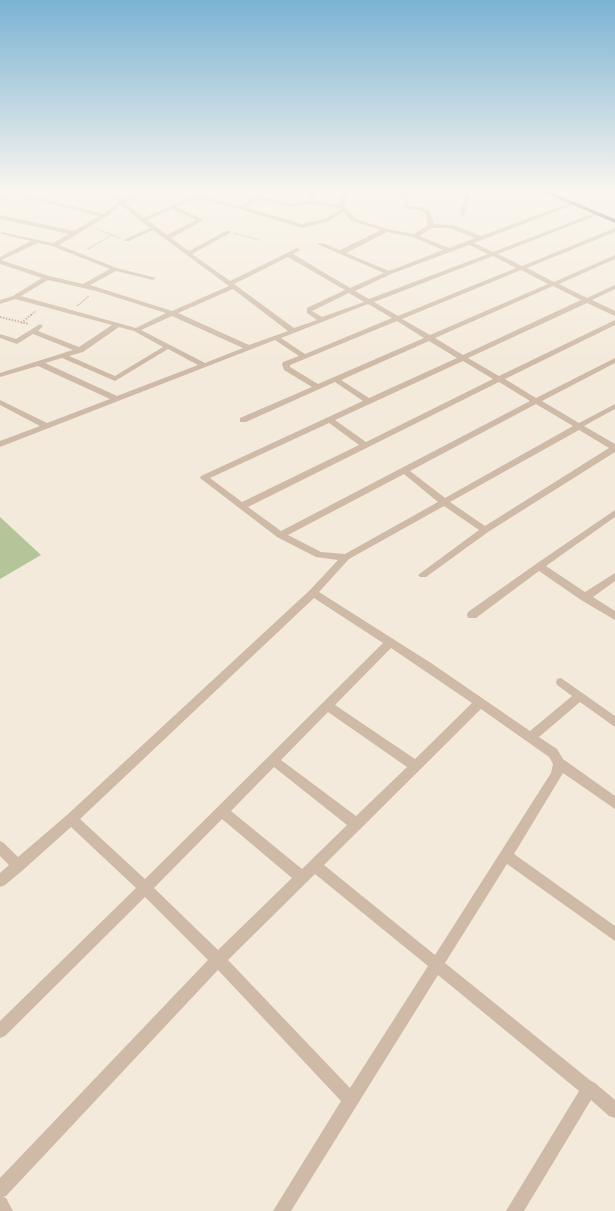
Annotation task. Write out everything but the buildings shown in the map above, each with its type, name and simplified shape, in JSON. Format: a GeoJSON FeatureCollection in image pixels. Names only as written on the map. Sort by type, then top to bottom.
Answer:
{"type":"FeatureCollection","features":[{"type":"Feature","properties":{"kind":"street"},"geometry":{"type":"LineString","coordinates":[[0,259],[24,248]]}},
{"type":"Feature","properties":{"kind":"street"},"geometry":{"type":"LineString","coordinates":[[60,248],[115,269],[153,278]]}},
{"type":"Feature","properties":{"kind":"street"},"geometry":{"type":"LineString","coordinates":[[182,248],[293,331]]}},
{"type":"Feature","properties":{"kind":"street"},"geometry":{"type":"LineString","coordinates":[[189,253],[199,248]]}},
{"type":"Feature","properties":{"kind":"street"},"geometry":{"type":"LineString","coordinates":[[328,248],[389,273]]}},
{"type":"Feature","properties":{"kind":"street"},"geometry":{"type":"LineString","coordinates":[[340,253],[351,248]]}},
{"type":"Feature","properties":{"kind":"street"},"geometry":{"type":"LineString","coordinates":[[442,248],[450,251]]}},
{"type":"Feature","properties":{"kind":"street"},"geometry":{"type":"LineString","coordinates":[[322,320],[309,312],[309,309],[348,290],[389,273],[459,248]]}},
{"type":"Feature","properties":{"kind":"street"},"geometry":{"type":"LineString","coordinates":[[479,248],[615,314]]}},
{"type":"Feature","properties":{"kind":"street"},"geometry":{"type":"LineString","coordinates":[[0,444],[509,248]]}},
{"type":"Feature","properties":{"kind":"street"},"geometry":{"type":"LineString","coordinates":[[318,388],[287,368],[286,364],[572,248]]}},
{"type":"Feature","properties":{"kind":"street"},"geometry":{"type":"LineString","coordinates":[[136,330],[172,312],[232,286],[297,250]]}},
{"type":"Feature","properties":{"kind":"street"},"geometry":{"type":"LineString","coordinates":[[288,254],[615,448],[485,530],[423,575]]}},
{"type":"Feature","properties":{"kind":"street"},"geometry":{"type":"LineString","coordinates":[[243,420],[615,257]]}},
{"type":"Feature","properties":{"kind":"street"},"geometry":{"type":"LineString","coordinates":[[0,262],[47,278],[98,289],[172,312],[249,348]]}},
{"type":"Feature","properties":{"kind":"street"},"geometry":{"type":"LineString","coordinates":[[84,286],[115,269]]}},
{"type":"Feature","properties":{"kind":"street"},"geometry":{"type":"LineString","coordinates":[[0,302],[15,297],[47,278]]}},
{"type":"Feature","properties":{"kind":"street"},"geometry":{"type":"LineString","coordinates":[[346,557],[319,554],[280,535],[204,478],[615,287]]}},
{"type":"Feature","properties":{"kind":"street"},"geometry":{"type":"LineString","coordinates":[[15,297],[71,311],[136,330],[204,365]]}},
{"type":"Feature","properties":{"kind":"street"},"geometry":{"type":"LineString","coordinates":[[242,506],[615,322]]}},
{"type":"Feature","properties":{"kind":"street"},"geometry":{"type":"LineString","coordinates":[[0,375],[80,350],[118,324]]}},
{"type":"Feature","properties":{"kind":"street"},"geometry":{"type":"LineString","coordinates":[[0,336],[17,342],[40,326]]}},
{"type":"Feature","properties":{"kind":"street"},"geometry":{"type":"LineString","coordinates":[[32,331],[80,350]]}},
{"type":"Feature","properties":{"kind":"street"},"geometry":{"type":"LineString","coordinates":[[276,338],[306,357]]}},
{"type":"Feature","properties":{"kind":"street"},"geometry":{"type":"LineString","coordinates":[[61,356],[115,379],[167,347]]}},
{"type":"Feature","properties":{"kind":"street"},"geometry":{"type":"LineString","coordinates":[[280,535],[615,360]]}},
{"type":"Feature","properties":{"kind":"street"},"geometry":{"type":"LineString","coordinates":[[38,363],[117,399]]}},
{"type":"Feature","properties":{"kind":"street"},"geometry":{"type":"LineString","coordinates":[[337,380],[368,401]]}},
{"type":"Feature","properties":{"kind":"street"},"geometry":{"type":"LineString","coordinates":[[0,402],[46,426]]}},
{"type":"Feature","properties":{"kind":"street"},"geometry":{"type":"LineString","coordinates":[[0,881],[71,819],[313,593],[346,557],[615,406]]}},
{"type":"Feature","properties":{"kind":"street"},"geometry":{"type":"LineString","coordinates":[[329,419],[365,445]]}},
{"type":"Feature","properties":{"kind":"street"},"geometry":{"type":"LineString","coordinates":[[404,470],[444,502],[485,530]]}},
{"type":"Feature","properties":{"kind":"street"},"geometry":{"type":"LineString","coordinates":[[472,615],[615,512]]}},
{"type":"Feature","properties":{"kind":"street"},"geometry":{"type":"LineString","coordinates":[[538,566],[615,616]]}},
{"type":"Feature","properties":{"kind":"street"},"geometry":{"type":"LineString","coordinates":[[585,596],[615,576]]}},
{"type":"Feature","properties":{"kind":"street"},"geometry":{"type":"LineString","coordinates":[[313,593],[530,737],[553,753],[559,763],[615,803]]}},
{"type":"Feature","properties":{"kind":"street"},"geometry":{"type":"LineString","coordinates":[[0,1031],[146,888],[390,643]]}},
{"type":"Feature","properties":{"kind":"street"},"geometry":{"type":"LineString","coordinates":[[561,682],[615,722]]}},
{"type":"Feature","properties":{"kind":"street"},"geometry":{"type":"LineString","coordinates":[[530,737],[580,696]]}},
{"type":"Feature","properties":{"kind":"street"},"geometry":{"type":"LineString","coordinates":[[0,1190],[218,960],[480,703]]}},
{"type":"Feature","properties":{"kind":"street"},"geometry":{"type":"LineString","coordinates":[[327,706],[415,766]]}},
{"type":"Feature","properties":{"kind":"street"},"geometry":{"type":"LineString","coordinates":[[273,760],[356,824]]}},
{"type":"Feature","properties":{"kind":"street"},"geometry":{"type":"LineString","coordinates":[[281,1211],[557,774],[559,763]]}},
{"type":"Feature","properties":{"kind":"street"},"geometry":{"type":"LineString","coordinates":[[222,810],[301,877]]}},
{"type":"Feature","properties":{"kind":"street"},"geometry":{"type":"LineString","coordinates":[[71,819],[146,888],[218,960],[351,1100]]}},
{"type":"Feature","properties":{"kind":"street"},"geometry":{"type":"LineString","coordinates":[[0,847],[18,866]]}},
{"type":"Feature","properties":{"kind":"street"},"geometry":{"type":"LineString","coordinates":[[505,855],[615,934]]}},
{"type":"Feature","properties":{"kind":"street"},"geometry":{"type":"LineString","coordinates":[[314,865],[590,1088],[615,1110]]}},
{"type":"Feature","properties":{"kind":"street"},"geometry":{"type":"LineString","coordinates":[[514,1211],[590,1088]]}},
{"type":"Feature","properties":{"kind":"street"},"geometry":{"type":"LineString","coordinates":[[0,1204],[5,1211]]}},
{"type":"Feature","properties":{"kind":"path"},"geometry":{"type":"LineString","coordinates":[[78,255],[91,248]]}},
{"type":"Feature","properties":{"kind":"path"},"geometry":{"type":"LineString","coordinates":[[71,311],[98,289]]}},
{"type":"Feature","properties":{"kind":"path"},"geometry":{"type":"LineString","coordinates":[[21,323],[44,304]]}},
{"type":"Feature","properties":{"kind":"path"},"geometry":{"type":"LineString","coordinates":[[0,317],[21,323],[40,326]]}},
{"type":"Feature","properties":{"kind":"green space"},"geometry":{"type":"Polygon","coordinates":[[[0,517],[41,555],[0,579],[0,517]]]}}]}
